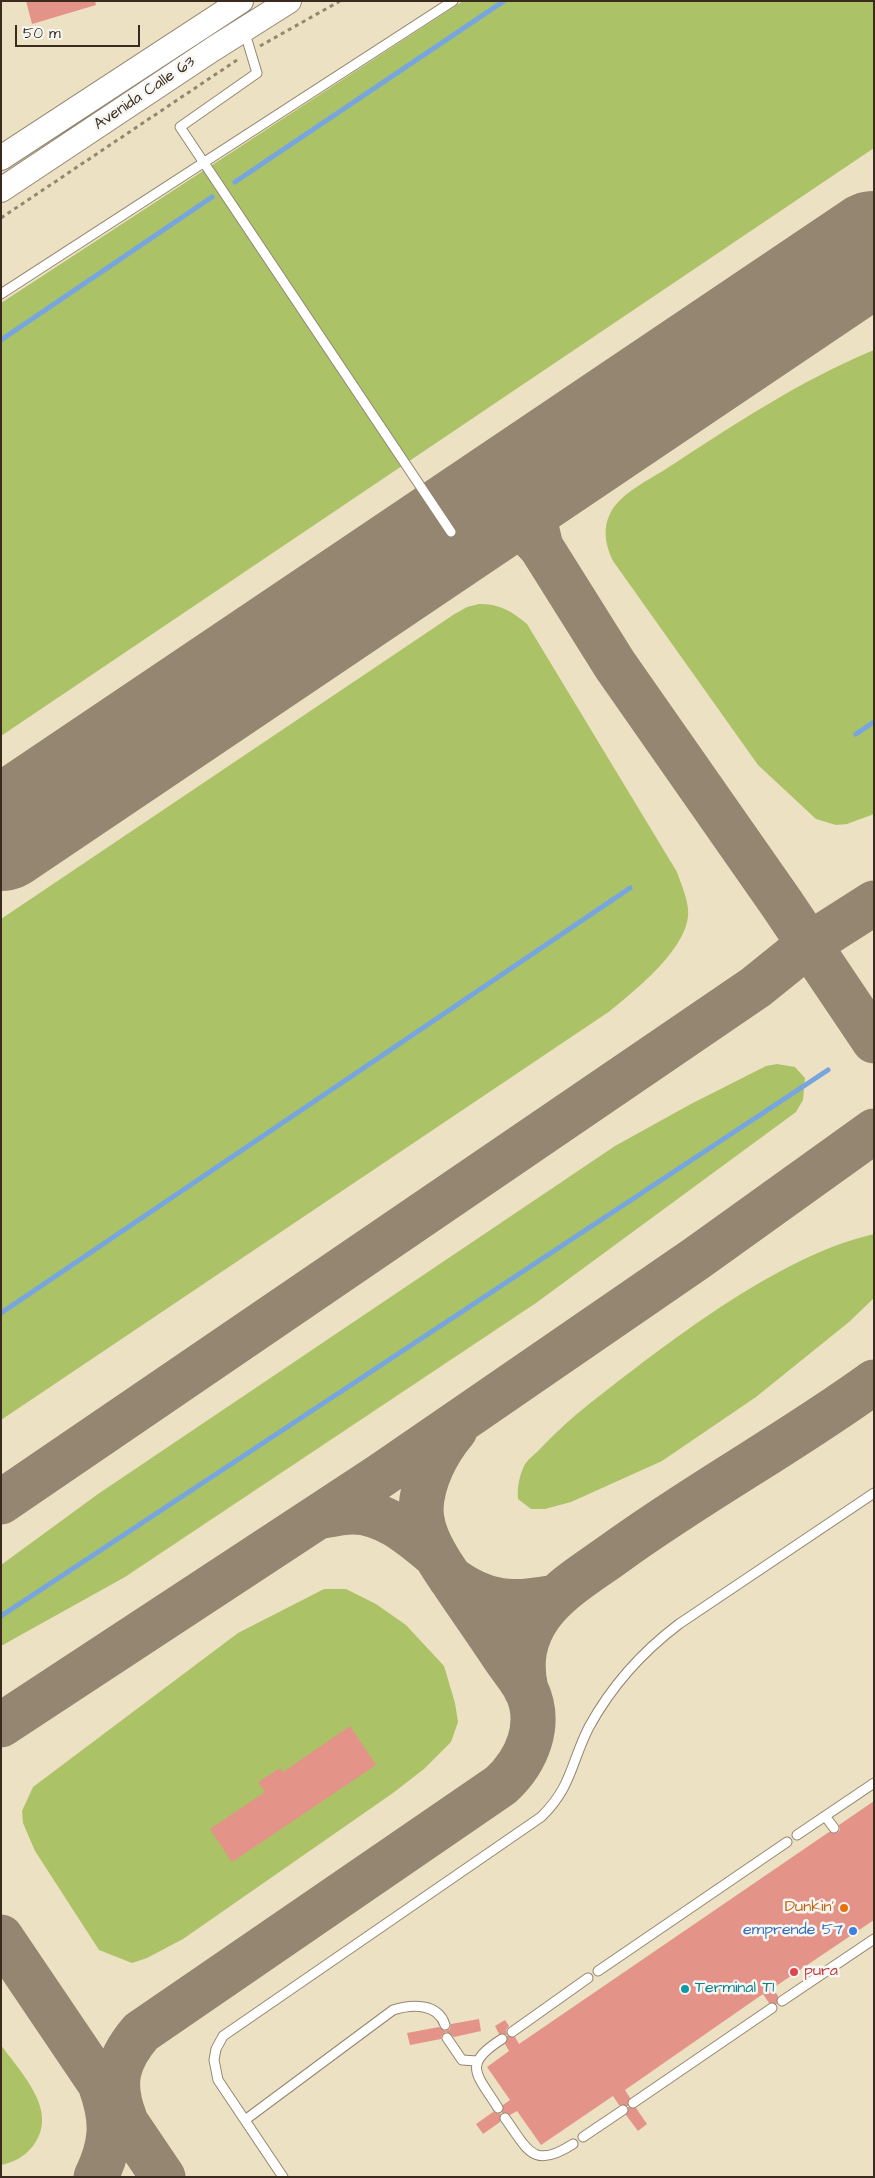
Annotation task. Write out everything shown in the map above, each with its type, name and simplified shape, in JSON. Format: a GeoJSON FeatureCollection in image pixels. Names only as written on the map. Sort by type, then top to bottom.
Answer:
{"type":"FeatureCollection","features":[{"type":"Feature","properties":{"kind":"main road","name":"Avenida Calle 63"},"geometry":{"type":"LineString","coordinates":[[1,190],[289,1]]}},
{"type":"Feature","properties":{"kind":"main road","name":"Avenida Calle 63"},"geometry":{"type":"LineString","coordinates":[[1,158],[237,2]]}},
{"type":"Feature","properties":{"kind":"main road"},"geometry":{"type":"LineString","coordinates":[[237,2],[244,29]]}},
{"type":"Feature","properties":{"kind":"lane"},"geometry":{"type":"LineString","coordinates":[[1,294],[453,1]]}},
{"type":"Feature","properties":{"kind":"lane"},"geometry":{"type":"LineString","coordinates":[[244,29],[258,73],[180,127],[451,532]]}},
{"type":"Feature","properties":{"kind":"lane"},"geometry":{"type":"LineString","coordinates":[[284,2177],[215,2072],[214,2060],[216,2049],[223,2036],[552,1806],[565,1786],[589,1728],[598,1713],[631,1666],[649,1646],[874,1493]]}},
{"type":"Feature","properties":{"kind":"lane"},"geometry":{"type":"LineString","coordinates":[[797,1836],[874,1783]]}},
{"type":"Feature","properties":{"kind":"lane"},"geometry":{"type":"LineString","coordinates":[[825,1816],[834,1828]]}},
{"type":"Feature","properties":{"kind":"lane"},"geometry":{"type":"LineString","coordinates":[[598,1971],[787,1842]]}},
{"type":"Feature","properties":{"kind":"lane"},"geometry":{"type":"LineString","coordinates":[[782,2001],[874,1939]]}},
{"type":"Feature","properties":{"kind":"lane"},"geometry":{"type":"LineString","coordinates":[[512,2032],[588,1978]]}},
{"type":"Feature","properties":{"kind":"lane"},"geometry":{"type":"LineString","coordinates":[[245,2120],[393,2010],[402,2007],[426,2007],[441,2016],[445,2025]]}},
{"type":"Feature","properties":{"kind":"lane"},"geometry":{"type":"LineString","coordinates":[[633,2103],[772,2008]]}},
{"type":"Feature","properties":{"kind":"lane"},"geometry":{"type":"LineString","coordinates":[[447,2038],[462,2060],[477,2061]]}},
{"type":"Feature","properties":{"kind":"lane"},"geometry":{"type":"LineString","coordinates":[[498,2108],[476,2072],[480,2054],[502,2038]]}},
{"type":"Feature","properties":{"kind":"lane"},"geometry":{"type":"LineString","coordinates":[[583,2137],[623,2110]]}},
{"type":"Feature","properties":{"kind":"lane"},"geometry":{"type":"LineString","coordinates":[[506,2118],[529,2152],[538,2156],[548,2157],[573,2144]]}},
{"type":"Feature","properties":{"kind":"path"},"geometry":{"type":"LineString","coordinates":[[1,218],[251,51],[288,28],[340,1]]}},
{"type":"Feature","properties":{"kind":"green space"},"geometry":{"type":"Polygon","coordinates":[[[463,1],[874,1],[874,148],[1,736],[1,303],[463,1]]]}},
{"type":"Feature","properties":{"kind":"green space"},"geometry":{"type":"Polygon","coordinates":[[[874,350],[874,814],[847,824],[836,825],[816,819],[758,765],[613,561],[608,548],[606,529],[609,516],[617,503],[638,486],[794,389],[874,350]]]}},
{"type":"Feature","properties":{"kind":"green space"},"geometry":{"type":"Polygon","coordinates":[[[479,604],[493,605],[505,609],[527,624],[677,872],[688,909],[687,923],[681,937],[672,952],[660,966],[610,1011],[1,1420],[1,919],[453,615],[467,607],[479,604]]]}},
{"type":"Feature","properties":{"kind":"green space"},"geometry":{"type":"Polygon","coordinates":[[[777,1064],[795,1067],[805,1078],[803,1100],[796,1112],[536,1303],[125,1577],[1,1646],[1,1565],[98,1494],[615,1146],[689,1105],[766,1066],[777,1064]]]}},
{"type":"Feature","properties":{"kind":"green space"},"geometry":{"type":"Polygon","coordinates":[[[874,1234],[874,1298],[849,1322],[756,1397],[662,1461],[571,1502],[545,1509],[531,1509],[518,1499],[520,1478],[524,1466],[529,1460],[583,1409],[660,1350],[694,1325],[766,1279],[802,1260],[839,1245],[874,1234]]]}},
{"type":"Feature","properties":{"kind":"green space"},"geometry":{"type":"Polygon","coordinates":[[[324,1589],[346,1589],[376,1604],[406,1625],[444,1666],[455,1703],[458,1722],[451,1742],[424,1769],[393,1793],[183,1939],[147,1958],[132,1963],[99,1950],[35,1851],[23,1823],[22,1811],[33,1787],[238,1633],[324,1589]]]}},
{"type":"Feature","properties":{"kind":"green space"},"geometry":{"type":"Polygon","coordinates":[[[1,2045],[35,2093],[42,2119],[40,2133],[30,2150],[23,2156],[1,2165],[1,2045]]]}},
{"type":"Feature","properties":{"kind":"building"},"geometry":{"type":"Polygon","coordinates":[[[26,1],[95,1],[96,5],[32,24],[26,1]]]}},
{"type":"Feature","properties":{"kind":"building"},"geometry":{"type":"Polygon","coordinates":[[[350,1726],[376,1765],[232,1862],[210,1829],[265,1792],[258,1782],[280,1768],[283,1772],[350,1726]]]}},
{"type":"Feature","properties":{"kind":"building","name":"Terminal T1"},"geometry":{"type":"Polygon","coordinates":[[[874,1801],[874,1920],[773,1988],[778,1996],[777,2004],[769,2003],[763,1994],[625,2090],[630,2098],[628,2106],[619,2105],[613,2096],[541,2145],[517,2111],[510,2115],[502,2113],[503,2105],[510,2100],[487,2067],[509,2051],[505,2044],[507,2036],[515,2037],[519,2044],[829,1832],[837,1833],[840,1830],[839,1825],[874,1801]]]}},
{"type":"Feature","properties":{"kind":"building"},"geometry":{"type":"Polygon","coordinates":[[[479,2019],[481,2031],[454,2037],[446,2032],[442,2035],[441,2039],[410,2045],[407,2033],[439,2027],[445,2031],[450,2029],[451,2024],[479,2019]]]}},
{"type":"Feature","properties":{"kind":"building"},"geometry":{"type":"Polygon","coordinates":[[[505,2020],[509,2026],[506,2030],[507,2035],[499,2034],[495,2026],[505,2020]]]}},
{"type":"Feature","properties":{"kind":"building"},"geometry":{"type":"Polygon","coordinates":[[[628,2107],[636,2108],[647,2124],[638,2131],[626,2115],[628,2107]]]}},
{"type":"Feature","properties":{"kind":"building"},"geometry":{"type":"Polygon","coordinates":[[[493,2112],[501,2114],[500,2122],[483,2134],[476,2124],[493,2112]]]}},
{"type":"Feature","properties":{"kind":"waterway"},"geometry":{"type":"LineString","coordinates":[[235,182],[504,1]]}},
{"type":"Feature","properties":{"kind":"waterway"},"geometry":{"type":"LineString","coordinates":[[1,340],[212,197]]}},
{"type":"Feature","properties":{"kind":"waterway"},"geometry":{"type":"LineString","coordinates":[[856,734],[874,722]]}},
{"type":"Feature","properties":{"kind":"waterway"},"geometry":{"type":"LineString","coordinates":[[1,1313],[630,888]]}},
{"type":"Feature","properties":{"kind":"waterway"},"geometry":{"type":"LineString","coordinates":[[1,1616],[828,1070]]}},
{"type":"Feature","properties":{"kind":"taxiway"},"geometry":{"type":"LineString","coordinates":[[670,385],[826,303],[874,282]]}},
{"type":"Feature","properties":{"kind":"taxiway"},"geometry":{"type":"LineString","coordinates":[[560,459],[549,469],[534,518],[541,547],[615,665],[782,904],[874,1041]]}},
{"type":"Feature","properties":{"kind":"taxiway"},"geometry":{"type":"LineString","coordinates":[[463,524],[486,519],[506,522],[524,531],[541,547]]}},
{"type":"Feature","properties":{"kind":"taxiway"},"geometry":{"type":"LineString","coordinates":[[1,1502],[756,987],[808,945],[874,903]]}},
{"type":"Feature","properties":{"kind":"taxiway"},"geometry":{"type":"LineString","coordinates":[[1,1725],[380,1476],[697,1258],[874,1131]]}},
{"type":"Feature","properties":{"kind":"taxiway"},"geometry":{"type":"LineString","coordinates":[[526,1690],[523,1670],[524,1651],[534,1624],[556,1597],[575,1581],[647,1531],[810,1426],[874,1382]]}},
{"type":"Feature","properties":{"kind":"taxiway"},"geometry":{"type":"LineString","coordinates":[[125,2119],[118,2094],[119,2073],[126,2052],[141,2032],[501,1785],[518,1765],[525,1753],[530,1741],[533,1715],[526,1689],[440,1563],[424,1528],[421,1509],[427,1477],[442,1447],[455,1430]]}},
{"type":"Feature","properties":{"kind":"taxiway"},"geometry":{"type":"LineString","coordinates":[[318,1517],[353,1512],[376,1516],[397,1526],[435,1555]]}},
{"type":"Feature","properties":{"kind":"taxiway"},"geometry":{"type":"LineString","coordinates":[[450,1578],[476,1593],[500,1601],[513,1602],[555,1597]]}},
{"type":"Feature","properties":{"kind":"taxiway"},"geometry":{"type":"LineString","coordinates":[[1,1937],[163,2177]]}},
{"type":"Feature","properties":{"kind":"taxiway"},"geometry":{"type":"LineString","coordinates":[[96,2177],[105,2154],[109,2132],[108,2111],[101,2087]]}},
{"type":"Feature","properties":{"kind":"runway"},"geometry":{"type":"LineString","coordinates":[[1,835],[874,247]]}},
{"type":"Feature","properties":{"kind":"place","name":"Dunkin'"},"geometry":{"type":"Point","coordinates":[844,1908]}},
{"type":"Feature","properties":{"kind":"place","name":"emprende 57"},"geometry":{"type":"Point","coordinates":[853,1931]}},
{"type":"Feature","properties":{"kind":"place","name":"pura"},"geometry":{"type":"Point","coordinates":[794,1972]}},
{"type":"Feature","properties":{"kind":"place","name":"Terminal T1"},"geometry":{"type":"Point","coordinates":[685,1989]}}]}
